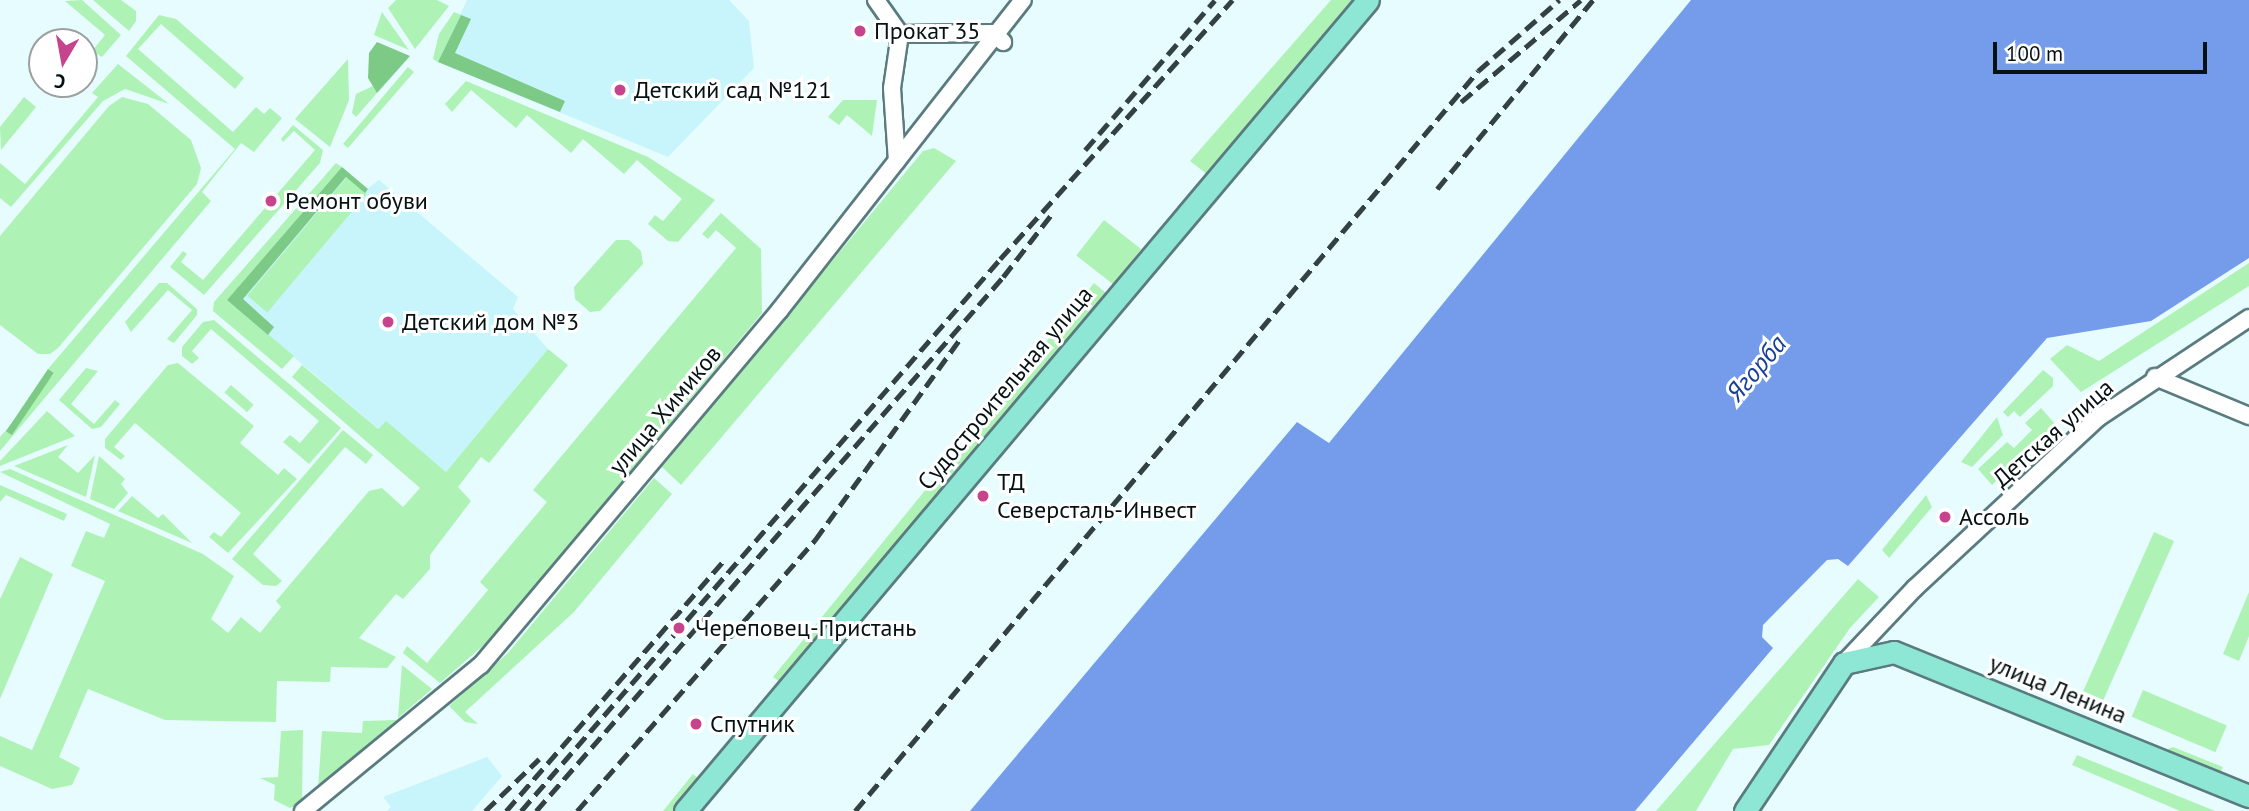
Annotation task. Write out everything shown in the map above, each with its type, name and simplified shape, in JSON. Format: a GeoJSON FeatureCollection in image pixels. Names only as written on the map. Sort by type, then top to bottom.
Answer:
{"type":"FeatureCollection","features":[{"type":"Feature","properties":{"kind":"main road","name":"Судостроительная улица"},"geometry":{"type":"LineString","coordinates":[[685,811],[1368,0]]}},
{"type":"Feature","properties":{"kind":"main road","name":"улица Ленина"},"geometry":{"type":"LineString","coordinates":[[1844,663],[1894,652],[2249,796]]}},
{"type":"Feature","properties":{"kind":"main road"},"geometry":{"type":"LineString","coordinates":[[1745,811],[1844,663]]}},
{"type":"Feature","properties":{"kind":"street"},"geometry":{"type":"LineString","coordinates":[[876,0],[900,34],[892,88],[897,161]]}},
{"type":"Feature","properties":{"kind":"street","name":"улица Химиков"},"geometry":{"type":"LineString","coordinates":[[303,811],[481,665],[779,311],[897,161],[999,38],[1023,0]]}},
{"type":"Feature","properties":{"kind":"street"},"geometry":{"type":"LineString","coordinates":[[900,34],[999,38]]}},
{"type":"Feature","properties":{"kind":"street","name":"Детская улица"},"geometry":{"type":"LineString","coordinates":[[1844,663],[1915,588],[2098,418],[2155,377],[2249,318]]}},
{"type":"Feature","properties":{"kind":"street"},"geometry":{"type":"LineString","coordinates":[[2155,377],[2249,416]]}},
{"type":"Feature","properties":{"kind":"shaded area","name":"Детский сад №121"},"geometry":{"type":"Polygon","coordinates":[[[467,0],[729,0],[749,21],[754,68],[668,157],[438,62],[467,0]]]}},
{"type":"Feature","properties":{"kind":"shaded area","name":"Детский дом №3"},"geometry":{"type":"Polygon","coordinates":[[[342,167],[367,189],[379,180],[518,297],[513,309],[548,349],[446,472],[386,422],[378,429],[227,300],[342,167]]]}},
{"type":"Feature","properties":{"kind":"shaded area"},"geometry":{"type":"Polygon","coordinates":[[[487,757],[502,776],[472,811],[387,811],[391,807],[383,797],[487,757]]]}},
{"type":"Feature","properties":{"kind":"green space"},"geometry":{"type":"Polygon","coordinates":[[[82,0],[121,35],[102,57],[98,55],[98,44],[105,35],[65,1],[82,0]]]}},
{"type":"Feature","properties":{"kind":"green space"},"geometry":{"type":"Polygon","coordinates":[[[93,0],[121,0],[136,11],[136,21],[129,31],[93,0]]]}},
{"type":"Feature","properties":{"kind":"green space"},"geometry":{"type":"Polygon","coordinates":[[[396,0],[437,0],[449,6],[415,49],[388,8],[396,0]]]}},
{"type":"Feature","properties":{"kind":"green space"},"geometry":{"type":"Polygon","coordinates":[[[1331,0],[1357,0],[1208,175],[1190,161],[1331,0]]]}},
{"type":"Feature","properties":{"kind":"green space"},"geometry":{"type":"Polygon","coordinates":[[[382,12],[409,50],[374,35],[382,12]]]}},
{"type":"Feature","properties":{"kind":"green space"},"geometry":{"type":"Polygon","coordinates":[[[454,12],[461,15],[438,62],[433,59],[439,34],[454,12]]]}},
{"type":"Feature","properties":{"kind":"green space"},"geometry":{"type":"Polygon","coordinates":[[[159,15],[176,19],[244,78],[235,89],[161,24],[138,49],[233,132],[256,107],[264,114],[270,108],[282,118],[254,152],[241,143],[202,192],[211,201],[0,451],[0,437],[54,374],[48,369],[235,149],[126,56],[159,15]]]}},
{"type":"Feature","properties":{"kind":"green space"},"geometry":{"type":"Polygon","coordinates":[[[461,15],[471,19],[455,53],[565,101],[560,112],[438,62],[461,15]]]}},
{"type":"Feature","properties":{"kind":"green space"},"geometry":{"type":"Polygon","coordinates":[[[377,42],[410,56],[377,93],[368,78],[369,53],[377,42]]]}},
{"type":"Feature","properties":{"kind":"green space"},"geometry":{"type":"Polygon","coordinates":[[[348,59],[349,100],[330,147],[295,119],[348,59]]]}},
{"type":"Feature","properties":{"kind":"green space"},"geometry":{"type":"Polygon","coordinates":[[[118,64],[169,104],[125,89],[103,101],[11,207],[0,198],[0,163],[25,184],[98,98],[98,86],[118,64]]]}},
{"type":"Feature","properties":{"kind":"green space"},"geometry":{"type":"Polygon","coordinates":[[[408,67],[414,72],[348,148],[343,144],[408,67]]]}},
{"type":"Feature","properties":{"kind":"green space"},"geometry":{"type":"Polygon","coordinates":[[[466,81],[648,157],[715,200],[678,242],[668,241],[648,224],[655,215],[663,221],[682,199],[637,160],[624,174],[583,139],[571,153],[527,115],[516,128],[471,90],[452,112],[445,104],[466,81]]]}},
{"type":"Feature","properties":{"kind":"green space"},"geometry":{"type":"Polygon","coordinates":[[[373,86],[377,93],[356,117],[352,113],[356,94],[373,86]]]}},
{"type":"Feature","properties":{"kind":"green space"},"geometry":{"type":"Polygon","coordinates":[[[24,97],[36,107],[1,150],[0,127],[24,97]]]}},
{"type":"Feature","properties":{"kind":"green space"},"geometry":{"type":"Polygon","coordinates":[[[122,97],[148,104],[191,140],[201,168],[197,184],[58,348],[50,354],[38,354],[0,325],[0,236],[109,106],[122,97]]]}},
{"type":"Feature","properties":{"kind":"green space"},"geometry":{"type":"Polygon","coordinates":[[[843,100],[877,100],[872,136],[847,115],[839,125],[828,117],[843,100]]]}},
{"type":"Feature","properties":{"kind":"green space"},"geometry":{"type":"Polygon","coordinates":[[[293,125],[323,150],[320,163],[204,295],[170,267],[183,251],[187,254],[181,262],[203,280],[315,150],[294,131],[283,142],[281,139],[293,125]]]}},
{"type":"Feature","properties":{"kind":"green space"},"geometry":{"type":"Polygon","coordinates":[[[934,148],[956,161],[681,485],[662,467],[923,151],[934,148]]]}},
{"type":"Feature","properties":{"kind":"green space"},"geometry":{"type":"Polygon","coordinates":[[[336,163],[342,167],[227,300],[294,356],[282,369],[213,311],[214,302],[336,163]]]}},
{"type":"Feature","properties":{"kind":"green space"},"geometry":{"type":"Polygon","coordinates":[[[342,167],[368,189],[365,193],[346,177],[243,299],[274,327],[268,335],[227,300],[342,167]]]}},
{"type":"Feature","properties":{"kind":"green space"},"geometry":{"type":"Polygon","coordinates":[[[347,177],[367,194],[267,312],[247,296],[347,177]]]}},
{"type":"Feature","properties":{"kind":"green space"},"geometry":{"type":"Polygon","coordinates":[[[721,213],[761,249],[762,313],[493,637],[440,683],[403,653],[407,646],[427,663],[488,590],[480,582],[547,502],[533,490],[736,248],[716,230],[708,239],[702,234],[721,213]]]}},
{"type":"Feature","properties":{"kind":"green space"},"geometry":{"type":"Polygon","coordinates":[[[1104,220],[1141,249],[1113,284],[1076,255],[1104,220]]]}},
{"type":"Feature","properties":{"kind":"green space"},"geometry":{"type":"Polygon","coordinates":[[[616,240],[629,240],[641,251],[643,264],[600,311],[590,312],[575,299],[574,287],[616,240]]]}},
{"type":"Feature","properties":{"kind":"green space"},"geometry":{"type":"Polygon","coordinates":[[[2249,263],[2249,286],[2081,392],[2050,359],[2067,345],[2099,361],[2249,263]]]}},
{"type":"Feature","properties":{"kind":"green space"},"geometry":{"type":"Polygon","coordinates":[[[159,283],[167,283],[197,309],[197,315],[174,343],[167,339],[192,310],[168,290],[131,332],[125,322],[159,283]]]}},
{"type":"Feature","properties":{"kind":"green space"},"geometry":{"type":"Polygon","coordinates":[[[1094,283],[1106,293],[780,682],[773,677],[1094,283]]]}},
{"type":"Feature","properties":{"kind":"green space"},"geometry":{"type":"Polygon","coordinates":[[[214,320],[341,428],[309,464],[283,442],[290,435],[300,443],[319,421],[211,329],[192,351],[199,358],[192,364],[182,356],[182,347],[203,322],[214,320]]]}},
{"type":"Feature","properties":{"kind":"green space"},"geometry":{"type":"Polygon","coordinates":[[[548,349],[568,365],[489,463],[481,457],[458,487],[471,501],[430,555],[430,569],[403,599],[396,594],[359,638],[396,657],[387,668],[331,667],[330,682],[277,681],[276,722],[165,720],[88,689],[59,757],[80,768],[72,785],[52,789],[0,766],[0,736],[32,750],[105,581],[71,566],[86,531],[104,538],[110,524],[0,472],[10,469],[203,554],[234,576],[211,619],[228,633],[241,617],[260,633],[281,607],[276,601],[369,491],[382,488],[403,507],[420,488],[292,377],[302,365],[378,429],[386,421],[446,472],[548,349]]]}},
{"type":"Feature","properties":{"kind":"green space"},"geometry":{"type":"Polygon","coordinates":[[[178,363],[254,426],[240,443],[278,475],[284,468],[297,479],[228,553],[209,537],[214,532],[221,537],[241,513],[135,423],[114,447],[125,456],[121,460],[105,448],[105,439],[168,365],[178,363]]]}},
{"type":"Feature","properties":{"kind":"green space"},"geometry":{"type":"Polygon","coordinates":[[[86,368],[98,371],[71,404],[94,424],[115,400],[120,404],[101,427],[92,429],[59,400],[86,368]]]}},
{"type":"Feature","properties":{"kind":"green space"},"geometry":{"type":"Polygon","coordinates":[[[48,369],[54,373],[12,435],[6,431],[48,369]]]}},
{"type":"Feature","properties":{"kind":"green space"},"geometry":{"type":"Polygon","coordinates":[[[2043,370],[2053,378],[2053,386],[2020,417],[2014,411],[2008,417],[2003,412],[2043,370]]]}},
{"type":"Feature","properties":{"kind":"green space"},"geometry":{"type":"Polygon","coordinates":[[[231,385],[254,405],[247,412],[224,393],[231,385]]]}},
{"type":"Feature","properties":{"kind":"green space"},"geometry":{"type":"Polygon","coordinates":[[[2041,408],[2056,425],[1992,485],[1978,469],[2007,442],[2014,448],[2032,430],[2025,423],[2041,408]]]}},
{"type":"Feature","properties":{"kind":"green space"},"geometry":{"type":"Polygon","coordinates":[[[47,411],[75,436],[0,466],[0,461],[47,411]]]}},
{"type":"Feature","properties":{"kind":"green space"},"geometry":{"type":"Polygon","coordinates":[[[1997,417],[2003,435],[1972,467],[1961,462],[1997,417]]]}},
{"type":"Feature","properties":{"kind":"green space"},"geometry":{"type":"Polygon","coordinates":[[[343,430],[373,455],[366,464],[345,447],[253,554],[282,581],[276,586],[263,585],[232,559],[343,430]]]}},
{"type":"Feature","properties":{"kind":"green space"},"geometry":{"type":"Polygon","coordinates":[[[68,445],[58,457],[78,473],[95,455],[86,497],[14,466],[68,445]]]}},
{"type":"Feature","properties":{"kind":"green space"},"geometry":{"type":"Polygon","coordinates":[[[99,456],[125,479],[121,484],[128,493],[114,509],[90,499],[99,456]]]}},
{"type":"Feature","properties":{"kind":"green space"},"geometry":{"type":"Polygon","coordinates":[[[654,478],[672,494],[574,612],[465,712],[478,724],[465,722],[449,706],[508,653],[654,478]]]}},
{"type":"Feature","properties":{"kind":"green space"},"geometry":{"type":"Polygon","coordinates":[[[0,485],[67,514],[64,521],[6,495],[0,502],[0,485]]]}},
{"type":"Feature","properties":{"kind":"green space"},"geometry":{"type":"Polygon","coordinates":[[[1926,495],[1932,507],[1889,558],[1882,550],[1926,495]]]}},
{"type":"Feature","properties":{"kind":"green space"},"geometry":{"type":"Polygon","coordinates":[[[132,496],[158,518],[163,514],[192,543],[118,511],[132,496]]]}},
{"type":"Feature","properties":{"kind":"green space"},"geometry":{"type":"Polygon","coordinates":[[[2154,532],[2174,541],[2103,700],[2083,691],[2154,532]]]}},
{"type":"Feature","properties":{"kind":"green space"},"geometry":{"type":"Polygon","coordinates":[[[20,557],[53,574],[0,699],[0,599],[20,557]]]}},
{"type":"Feature","properties":{"kind":"green space"},"geometry":{"type":"Polygon","coordinates":[[[1858,579],[1879,597],[1850,628],[1769,745],[1733,749],[1696,811],[1656,811],[1858,579]]]}},
{"type":"Feature","properties":{"kind":"green space"},"geometry":{"type":"Polygon","coordinates":[[[2249,592],[2249,636],[2239,661],[2223,654],[2249,592]]]}},
{"type":"Feature","properties":{"kind":"green space"},"geometry":{"type":"Polygon","coordinates":[[[402,665],[432,689],[398,718],[402,665]]]}},
{"type":"Feature","properties":{"kind":"green space"},"geometry":{"type":"Polygon","coordinates":[[[2143,690],[2227,726],[2215,752],[2132,717],[2143,690]]]}},
{"type":"Feature","properties":{"kind":"green space"},"geometry":{"type":"Polygon","coordinates":[[[397,720],[318,789],[322,731],[362,733],[363,721],[397,720]]]}},
{"type":"Feature","properties":{"kind":"green space"},"geometry":{"type":"Polygon","coordinates":[[[303,730],[302,803],[290,808],[274,800],[275,785],[260,778],[278,777],[281,731],[303,730]]]}},
{"type":"Feature","properties":{"kind":"green space"},"geometry":{"type":"Polygon","coordinates":[[[2173,747],[2223,767],[2220,774],[2163,751],[2173,747]]]}},
{"type":"Feature","properties":{"kind":"green space"},"geometry":{"type":"Polygon","coordinates":[[[2077,755],[2215,811],[2180,811],[2072,765],[2077,755]]]}},
{"type":"Feature","properties":{"kind":"green space"},"geometry":{"type":"Polygon","coordinates":[[[693,774],[703,782],[679,811],[663,811],[693,774]]]}},
{"type":"Feature","properties":{"kind":"water","name":"Ягорба"},"geometry":{"type":"Polygon","coordinates":[[[1691,0],[2249,0],[2249,258],[2151,321],[2047,338],[1848,566],[1838,559],[1827,560],[1763,625],[1762,637],[1773,648],[1635,811],[970,811],[1297,422],[1329,443],[1691,0]]]}},
{"type":"Feature","properties":{"kind":"railway"},"geometry":{"type":"LineString","coordinates":[[1085,150],[1215,0]]}},
{"type":"Feature","properties":{"kind":"railway"},"geometry":{"type":"LineString","coordinates":[[521,811],[1000,259],[1232,0]]}},
{"type":"Feature","properties":{"kind":"railway"},"geometry":{"type":"LineString","coordinates":[[855,811],[1478,71],[1559,0]]}},
{"type":"Feature","properties":{"kind":"railway"},"geometry":{"type":"LineString","coordinates":[[1461,102],[1581,0]]}},
{"type":"Feature","properties":{"kind":"railway"},"geometry":{"type":"LineString","coordinates":[[1437,189],[1593,0]]}},
{"type":"Feature","properties":{"kind":"railway"},"geometry":{"type":"LineString","coordinates":[[536,811],[1003,277],[1051,215]]}},
{"type":"Feature","properties":{"kind":"railway"},"geometry":{"type":"LineString","coordinates":[[577,811],[815,540],[962,336]]}},
{"type":"Feature","properties":{"kind":"railway"},"geometry":{"type":"LineString","coordinates":[[506,811],[724,560]]}},
{"type":"Feature","properties":{"kind":"railway"},"geometry":{"type":"LineString","coordinates":[[485,811],[539,759]]}},
{"type":"Feature","properties":{"kind":"place","name":"Прокат 35"},"geometry":{"type":"Point","coordinates":[860,31]}},
{"type":"Feature","properties":{"kind":"place","name":"Детский сад №121"},"geometry":{"type":"Point","coordinates":[620,90]}},
{"type":"Feature","properties":{"kind":"place","name":"Ремонт обуви"},"geometry":{"type":"Point","coordinates":[271,201]}},
{"type":"Feature","properties":{"kind":"place","name":"Детский дом №3"},"geometry":{"type":"Point","coordinates":[388,322]}},
{"type":"Feature","properties":{"kind":"place","name":"ТД Северсталь-Инвест"},"geometry":{"type":"Point","coordinates":[983,496]}},
{"type":"Feature","properties":{"kind":"place","name":"Ассоль"},"geometry":{"type":"Point","coordinates":[1945,517]}},
{"type":"Feature","properties":{"kind":"place","name":"Череповец-Пристань"},"geometry":{"type":"Point","coordinates":[679,628]}},
{"type":"Feature","properties":{"kind":"place","name":"Спутник"},"geometry":{"type":"Point","coordinates":[696,724]}}]}
